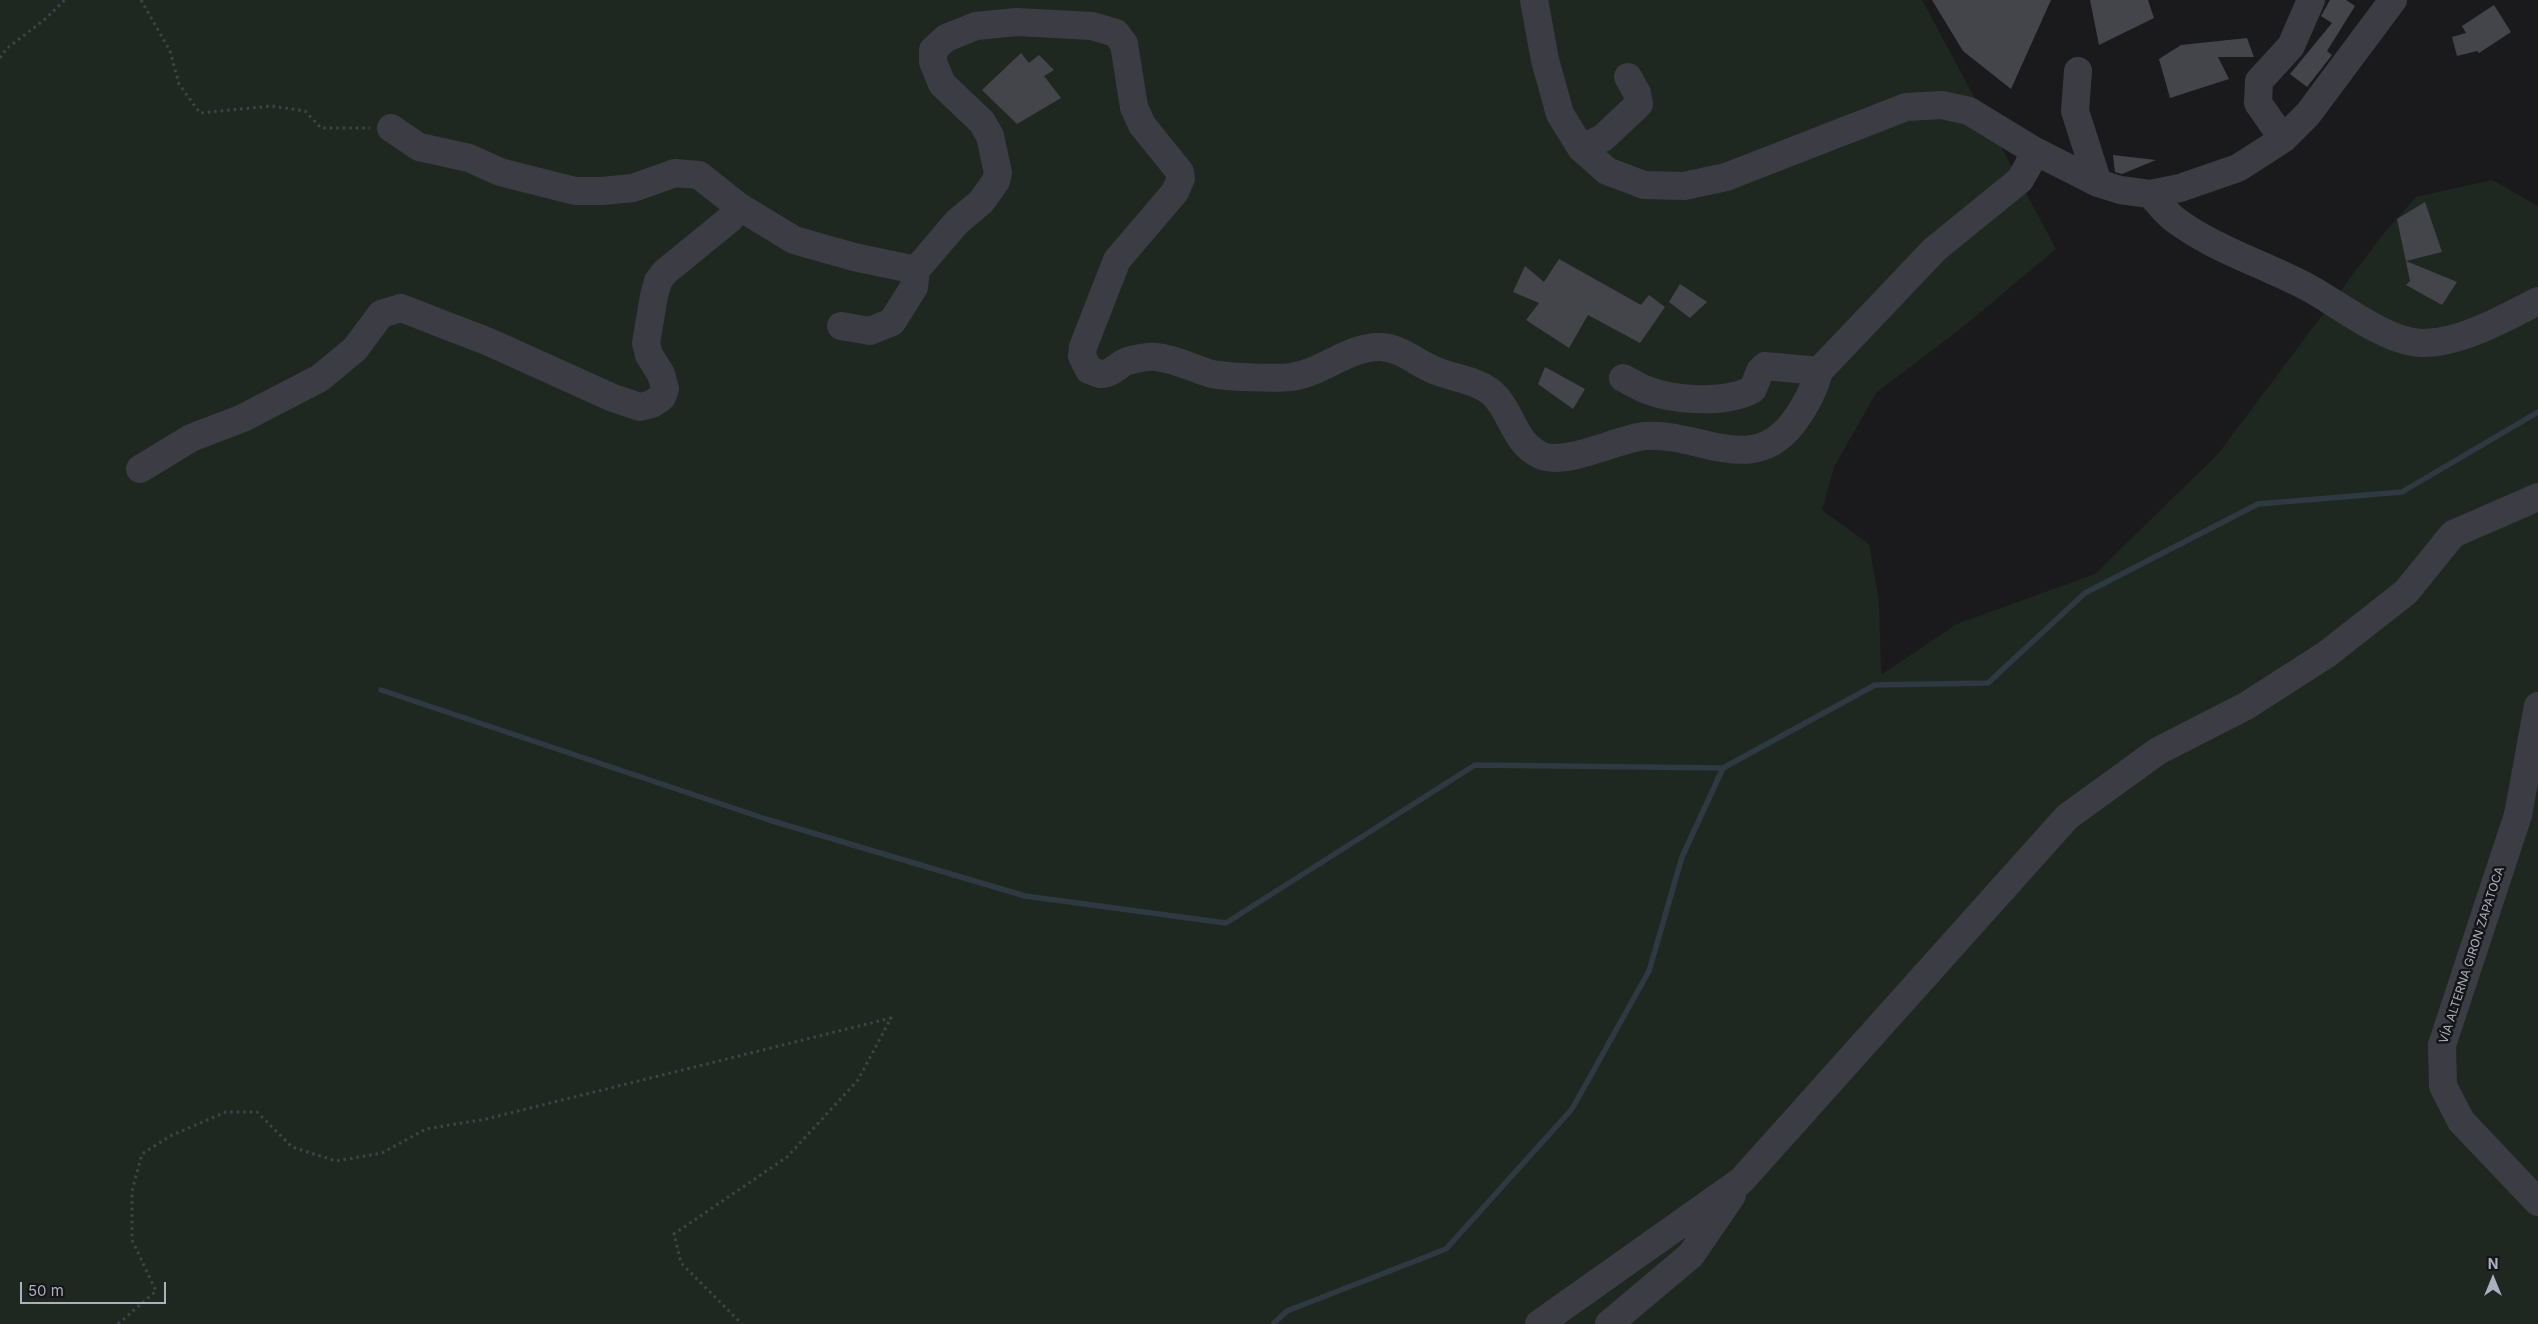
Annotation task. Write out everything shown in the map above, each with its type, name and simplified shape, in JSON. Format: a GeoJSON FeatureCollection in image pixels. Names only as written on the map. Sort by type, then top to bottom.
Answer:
{"type":"FeatureCollection","features":[{"type":"Feature","properties":{"kind":"street"},"geometry":{"type":"LineString","coordinates":[[1534,0],[1545,60],[1560,114],[1580,148],[1607,171],[1644,185],[1684,186],[1726,178],[1906,107],[1942,105],[1969,111],[2033,150],[2098,183],[2120,190],[2150,194],[2180,188],[2238,168],[2283,139],[2308,114],[2393,0]]}},
{"type":"Feature","properties":{"kind":"street"},"geometry":{"type":"LineString","coordinates":[[2283,139],[2258,103],[2259,81],[2291,46],[2311,0]]}},
{"type":"Feature","properties":{"kind":"street"},"geometry":{"type":"LineString","coordinates":[[841,326],[870,331],[892,322],[914,287],[916,270],[957,222],[981,202],[996,181],[998,173],[990,136],[982,122],[942,84],[933,62],[933,50],[936,45],[946,38],[976,26],[1017,22],[1092,26],[1116,33],[1125,52],[1134,107],[1142,125],[1176,165],[1181,178],[1168,201],[1117,260],[1083,347],[1082,356],[1089,370],[1101,374],[1116,369],[1126,362],[1154,357],[1180,362],[1213,374],[1292,377],[1318,370],[1347,356],[1373,347],[1392,348],[1439,373],[1486,389],[1496,397],[1519,439],[1533,451],[1551,459],[1567,458],[1619,441],[1646,436],[1692,440],[1739,451],[1761,448],[1776,440],[1797,417],[1814,390],[1819,371],[1935,249],[2020,180],[2029,164],[2033,150]]}},
{"type":"Feature","properties":{"kind":"street"},"geometry":{"type":"LineString","coordinates":[[2078,71],[2075,111],[2098,183]]}},
{"type":"Feature","properties":{"kind":"street"},"geometry":{"type":"LineString","coordinates":[[1580,148],[1603,138],[1639,104],[1637,93],[1628,77]]}},
{"type":"Feature","properties":{"kind":"street"},"geometry":{"type":"LineString","coordinates":[[391,128],[419,147],[469,158],[500,172],[575,191],[633,188],[675,173],[699,175],[738,206],[794,240],[854,257],[916,270]]}},
{"type":"Feature","properties":{"kind":"street"},"geometry":{"type":"LineString","coordinates":[[2150,194],[2173,218],[2214,245],[2308,288],[2385,334],[2419,343],[2439,342],[2498,322],[2538,301]]}},
{"type":"Feature","properties":{"kind":"street"},"geometry":{"type":"LineString","coordinates":[[140,468],[191,438],[244,418],[320,378],[356,349],[381,314],[401,308],[489,342],[613,398],[640,406],[652,404],[662,396],[665,389],[661,374],[649,355],[646,343],[658,281],[665,272],[730,219],[738,206]]}},
{"type":"Feature","properties":{"kind":"street"},"geometry":{"type":"LineString","coordinates":[[1624,378],[1648,391],[1691,399],[1722,398],[1736,396],[1753,389],[1760,371],[1766,366],[1819,371]]}},
{"type":"Feature","properties":{"kind":"street"},"geometry":{"type":"LineString","coordinates":[[1609,1324],[1691,1254],[1741,1181],[2067,817],[2158,751],[2246,706],[2327,654],[2406,592],[2452,534],[2538,497]]}},
{"type":"Feature","properties":{"kind":"street","name":"VÍA ALTERNA GIRON ZAPATOCA"},"geometry":{"type":"LineString","coordinates":[[2538,706],[2518,814],[2442,1044],[2444,1086],[2461,1121],[2538,1202]]}},
{"type":"Feature","properties":{"kind":"street"},"geometry":{"type":"LineString","coordinates":[[1539,1324],[1741,1181]]}},
{"type":"Feature","properties":{"kind":"path"},"geometry":{"type":"LineString","coordinates":[[0,58],[6,49],[44,20],[65,0]]}},
{"type":"Feature","properties":{"kind":"path"},"geometry":{"type":"LineString","coordinates":[[141,0],[170,51],[179,84],[200,113],[272,106],[305,111],[321,128],[391,128]]}},
{"type":"Feature","properties":{"kind":"path"},"geometry":{"type":"LineString","coordinates":[[118,1324],[156,1291],[132,1240],[132,1191],[142,1154],[170,1136],[226,1112],[257,1112],[292,1147],[336,1160],[382,1153],[426,1130],[486,1119],[890,1018],[858,1080],[787,1157],[674,1234],[681,1263],[742,1324]]}},
{"type":"Feature","properties":{"kind":"shaded area"},"geometry":{"type":"Polygon","coordinates":[[[0,0],[1922,0],[2056,249],[1964,326],[1876,393],[1834,467],[1822,510],[1869,544],[1879,600],[1881,675],[1957,624],[2095,574],[2218,454],[2381,237],[2416,197],[2492,180],[2538,206],[2538,1324],[0,1324],[0,0]]]}},
{"type":"Feature","properties":{"kind":"building"},"geometry":{"type":"Polygon","coordinates":[[[1932,0],[2051,0],[2011,89],[1963,51],[1932,0]]]}},
{"type":"Feature","properties":{"kind":"building"},"geometry":{"type":"Polygon","coordinates":[[[2090,0],[2148,0],[2154,18],[2099,45],[2090,0]]]}},
{"type":"Feature","properties":{"kind":"building"},"geometry":{"type":"Polygon","coordinates":[[[2330,0],[2346,0],[2355,6],[2327,51],[2332,55],[2307,87],[2290,74],[2332,23],[2321,16],[2330,0]]]}},
{"type":"Feature","properties":{"kind":"building"},"geometry":{"type":"Polygon","coordinates":[[[2494,5],[2511,32],[2479,53],[2477,51],[2457,56],[2452,37],[2466,33],[2462,26],[2494,5]]]}},
{"type":"Feature","properties":{"kind":"building"},"geometry":{"type":"Polygon","coordinates":[[[2247,38],[2254,57],[2218,57],[2229,79],[2170,98],[2159,59],[2181,45],[2247,38]]]}},
{"type":"Feature","properties":{"kind":"building"},"geometry":{"type":"Polygon","coordinates":[[[1021,53],[1029,63],[1039,55],[1054,70],[1044,76],[1061,98],[1017,124],[982,90],[1021,53]]]}},
{"type":"Feature","properties":{"kind":"building"},"geometry":{"type":"Polygon","coordinates":[[[2113,155],[2156,160],[2122,174],[2115,172],[2113,155]]]}},
{"type":"Feature","properties":{"kind":"building"},"geometry":{"type":"Polygon","coordinates":[[[2425,202],[2442,252],[2406,261],[2457,282],[2442,305],[2406,285],[2410,281],[2397,219],[2425,202]]]}},
{"type":"Feature","properties":{"kind":"building"},"geometry":{"type":"Polygon","coordinates":[[[1559,259],[1641,305],[1649,295],[1665,307],[1640,343],[1588,315],[1569,348],[1526,320],[1539,303],[1513,292],[1525,266],[1544,282],[1559,259]]]}},
{"type":"Feature","properties":{"kind":"building"},"geometry":{"type":"Polygon","coordinates":[[[1680,284],[1707,302],[1690,318],[1669,302],[1680,284]]]}},
{"type":"Feature","properties":{"kind":"building"},"geometry":{"type":"Polygon","coordinates":[[[1545,367],[1585,389],[1573,409],[1538,384],[1545,367]]]}},
{"type":"Feature","properties":{"kind":"waterway"},"geometry":{"type":"LineString","coordinates":[[1273,1324],[1287,1311],[1446,1249],[1572,1109],[1649,971],[1682,857],[1723,768],[1875,685],[1988,683],[2085,593],[2258,504],[2402,492],[2538,412]]}},
{"type":"Feature","properties":{"kind":"waterway"},"geometry":{"type":"LineString","coordinates":[[381,690],[769,820],[1025,896],[1226,923],[1475,765],[1723,768]]}}]}
